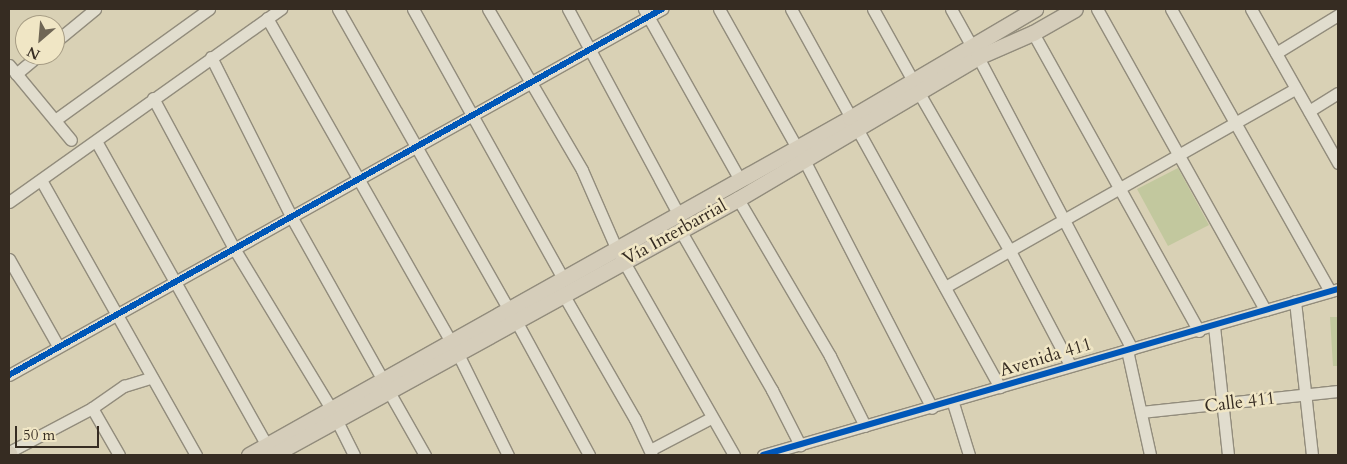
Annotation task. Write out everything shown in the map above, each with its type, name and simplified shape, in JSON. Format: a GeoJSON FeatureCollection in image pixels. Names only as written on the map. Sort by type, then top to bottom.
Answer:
{"type":"FeatureCollection","features":[{"type":"Feature","properties":{"kind":"main road","name":"Vía Interbarrial"},"geometry":{"type":"LineString","coordinates":[[854,123],[912,79],[975,51],[1033,33],[1075,9]]}},
{"type":"Feature","properties":{"kind":"main road","name":"Vía Interbarrial"},"geometry":{"type":"LineString","coordinates":[[249,455],[270,450],[386,385],[511,314],[563,278],[739,178],[799,152],[854,123],[919,94],[1027,11]]}},
{"type":"Feature","properties":{"kind":"main road","name":"Vía Interbarrial"},"geometry":{"type":"LineString","coordinates":[[511,314],[563,294],[738,199],[799,152]]}},
{"type":"Feature","properties":{"kind":"street"},"geometry":{"type":"LineString","coordinates":[[65,34],[95,9]]}},
{"type":"Feature","properties":{"kind":"street"},"geometry":{"type":"LineString","coordinates":[[55,120],[208,9]]}},
{"type":"Feature","properties":{"kind":"street"},"geometry":{"type":"LineString","coordinates":[[9,202],[281,9]]}},
{"type":"Feature","properties":{"kind":"street"},"geometry":{"type":"LineString","coordinates":[[338,9],[589,455]]}},
{"type":"Feature","properties":{"kind":"street"},"geometry":{"type":"LineString","coordinates":[[413,9],[563,278]]}},
{"type":"Feature","properties":{"kind":"street"},"geometry":{"type":"LineString","coordinates":[[488,9],[533,83],[582,170],[616,248],[711,418],[734,455]]}},
{"type":"Feature","properties":{"kind":"street"},"geometry":{"type":"LineString","coordinates":[[568,9],[678,213]]}},
{"type":"Feature","properties":{"kind":"street"},"geometry":{"type":"LineString","coordinates":[[9,375],[58,346],[416,150],[590,51],[647,13],[662,9]]}},
{"type":"Feature","properties":{"kind":"street"},"geometry":{"type":"LineString","coordinates":[[719,9],[799,152],[932,408]]}},
{"type":"Feature","properties":{"kind":"street"},"geometry":{"type":"LineString","coordinates":[[791,9],[1000,387]]}},
{"type":"Feature","properties":{"kind":"street"},"geometry":{"type":"LineString","coordinates":[[874,9],[912,79]]}},
{"type":"Feature","properties":{"kind":"street"},"geometry":{"type":"LineString","coordinates":[[951,9],[975,51],[1130,350],[1150,455]]}},
{"type":"Feature","properties":{"kind":"street"},"geometry":{"type":"LineString","coordinates":[[1097,9],[1265,310]]}},
{"type":"Feature","properties":{"kind":"street"},"geometry":{"type":"LineString","coordinates":[[1171,9],[1334,290]]}},
{"type":"Feature","properties":{"kind":"street"},"geometry":{"type":"LineString","coordinates":[[1251,9],[1338,163]]}},
{"type":"Feature","properties":{"kind":"street"},"geometry":{"type":"LineString","coordinates":[[647,13],[739,178]]}},
{"type":"Feature","properties":{"kind":"street"},"geometry":{"type":"LineString","coordinates":[[1276,53],[1338,15]]}},
{"type":"Feature","properties":{"kind":"street"},"geometry":{"type":"LineString","coordinates":[[267,18],[454,346],[508,455]]}},
{"type":"Feature","properties":{"kind":"street"},"geometry":{"type":"LineString","coordinates":[[1033,33],[1199,331]]}},
{"type":"Feature","properties":{"kind":"street"},"geometry":{"type":"LineString","coordinates":[[211,57],[292,218],[425,455]]}},
{"type":"Feature","properties":{"kind":"street"},"geometry":{"type":"LineString","coordinates":[[12,70],[71,140]]}},
{"type":"Feature","properties":{"kind":"street"},"geometry":{"type":"LineString","coordinates":[[945,287],[1295,89]]}},
{"type":"Feature","properties":{"kind":"street"},"geometry":{"type":"LineString","coordinates":[[1309,111],[1338,93]]}},
{"type":"Feature","properties":{"kind":"street"},"geometry":{"type":"LineString","coordinates":[[919,94],[1010,251],[1070,365]]}},
{"type":"Feature","properties":{"kind":"street"},"geometry":{"type":"LineString","coordinates":[[153,98],[235,250],[333,413],[354,455]]}},
{"type":"Feature","properties":{"kind":"street"},"geometry":{"type":"LineString","coordinates":[[96,141],[270,450]]}},
{"type":"Feature","properties":{"kind":"street"},"geometry":{"type":"LineString","coordinates":[[41,180],[119,313],[150,378],[196,455]]}},
{"type":"Feature","properties":{"kind":"street"},"geometry":{"type":"LineString","coordinates":[[738,199],[830,356],[865,426]]}},
{"type":"Feature","properties":{"kind":"street"},"geometry":{"type":"LineString","coordinates":[[680,230],[772,390],[800,445]]}},
{"type":"Feature","properties":{"kind":"street"},"geometry":{"type":"LineString","coordinates":[[9,260],[58,346]]}},
{"type":"Feature","properties":{"kind":"street","name":"Avenida 411"},"geometry":{"type":"LineString","coordinates":[[769,454],[953,402],[1070,365],[1199,331],[1334,290]]}},
{"type":"Feature","properties":{"kind":"street"},"geometry":{"type":"LineString","coordinates":[[563,294],[651,453],[711,418]]}},
{"type":"Feature","properties":{"kind":"street"},"geometry":{"type":"LineString","coordinates":[[1295,301],[1312,455]]}},
{"type":"Feature","properties":{"kind":"street"},"geometry":{"type":"LineString","coordinates":[[1214,326],[1228,455]]}},
{"type":"Feature","properties":{"kind":"street"},"geometry":{"type":"LineString","coordinates":[[9,453],[92,408],[124,386],[150,378]]}},
{"type":"Feature","properties":{"kind":"street","name":"Calle 411"},"geometry":{"type":"LineString","coordinates":[[1141,412],[1223,406],[1338,391]]}},
{"type":"Feature","properties":{"kind":"street"},"geometry":{"type":"LineString","coordinates":[[953,402],[969,455]]}},
{"type":"Feature","properties":{"kind":"street"},"geometry":{"type":"LineString","coordinates":[[92,408],[119,455]]}},
{"type":"Feature","properties":{"kind":"green space"},"geometry":{"type":"Polygon","coordinates":[[[1178,168],[1209,225],[1168,246],[1137,189],[1178,168]]]}},
{"type":"Feature","properties":{"kind":"green space"},"geometry":{"type":"Polygon","coordinates":[[[1330,317],[1338,317],[1338,366],[1333,366],[1330,317]]]}},
{"type":"Feature","properties":{"kind":"cycle path"},"geometry":{"type":"LineString","coordinates":[[9,375],[662,9]]}},
{"type":"Feature","properties":{"kind":"cycle path"},"geometry":{"type":"LineString","coordinates":[[763,455],[1338,289]]}}]}
